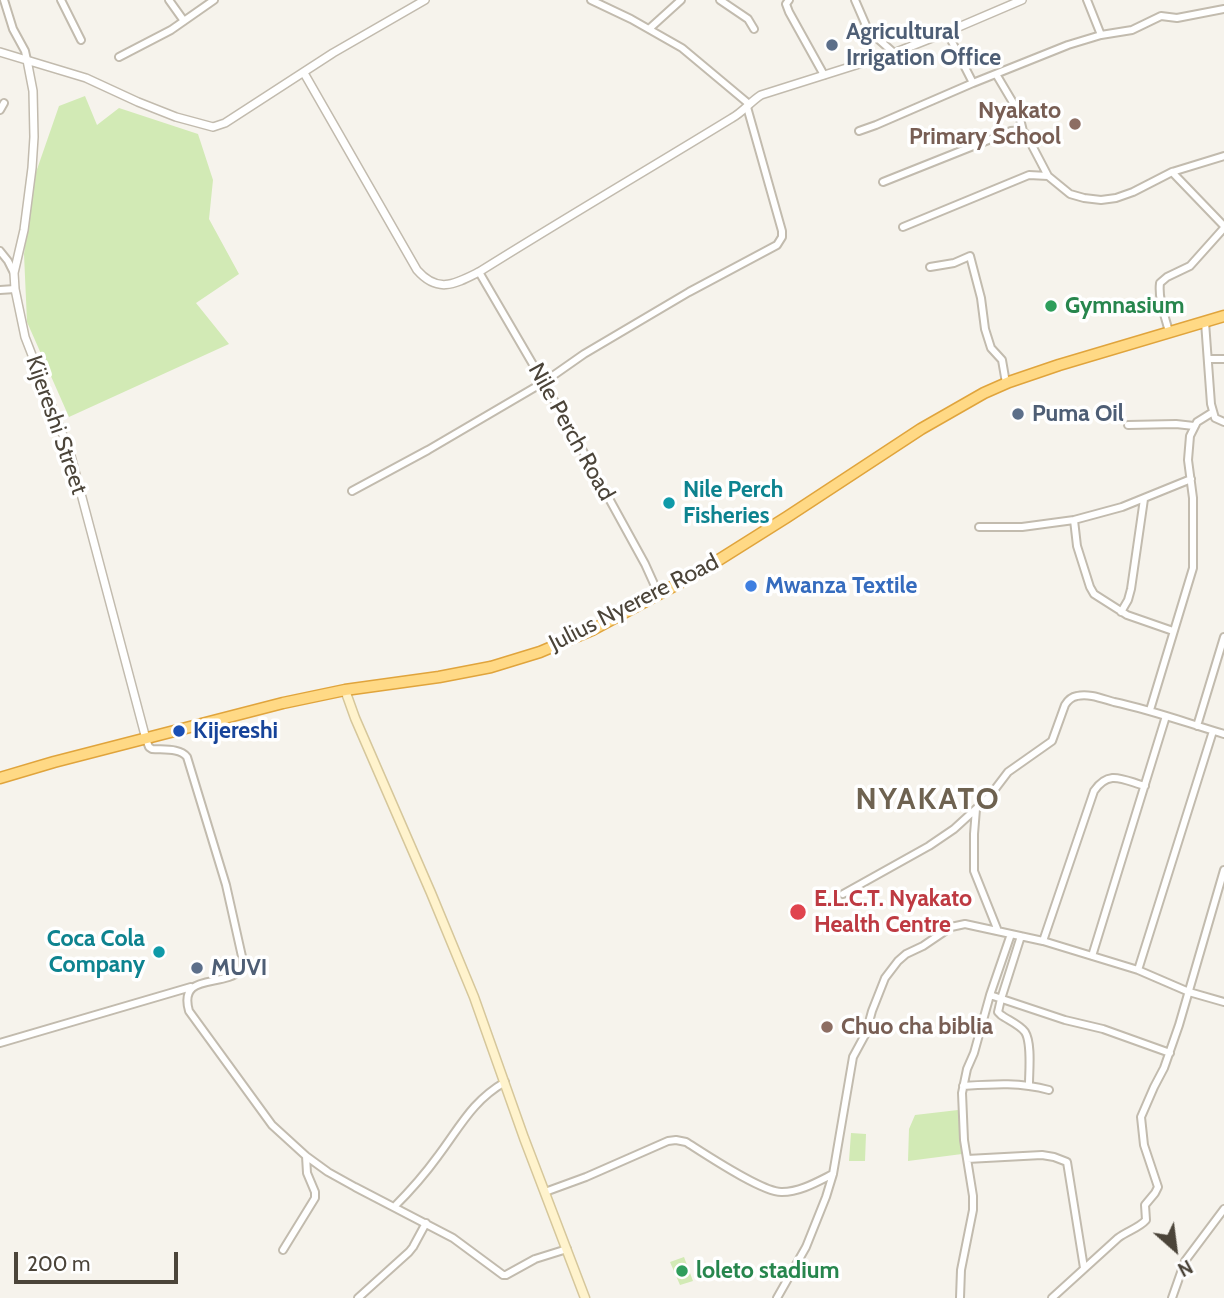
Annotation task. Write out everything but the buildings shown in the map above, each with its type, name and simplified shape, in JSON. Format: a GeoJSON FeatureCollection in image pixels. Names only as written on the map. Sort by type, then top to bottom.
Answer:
{"type":"FeatureCollection","features":[{"type":"Feature","properties":{"kind":"highway","name":"Julius Nyerere Road"},"geometry":{"type":"LineString","coordinates":[[0,778],[283,703],[345,690],[491,667],[540,652],[592,630],[698,573],[951,410],[1006,383],[1224,316]]}},
{"type":"Feature","properties":{"kind":"main road"},"geometry":{"type":"LineString","coordinates":[[345,690],[474,997],[585,1298]]}},
{"type":"Feature","properties":{"kind":"street"},"geometry":{"type":"LineString","coordinates":[[4,0],[27,60]]}},
{"type":"Feature","properties":{"kind":"street"},"geometry":{"type":"LineString","coordinates":[[61,0],[81,40]]}},
{"type":"Feature","properties":{"kind":"street"},"geometry":{"type":"LineString","coordinates":[[169,0],[184,21]]}},
{"type":"Feature","properties":{"kind":"street"},"geometry":{"type":"LineString","coordinates":[[119,57],[172,30],[214,0]]}},
{"type":"Feature","properties":{"kind":"street"},"geometry":{"type":"LineString","coordinates":[[0,52],[86,78],[176,117],[215,127],[304,74],[333,53],[425,0]]}},
{"type":"Feature","properties":{"kind":"street"},"geometry":{"type":"LineString","coordinates":[[352,491],[428,450],[544,382],[584,354],[779,242],[782,231],[748,106],[682,48],[591,0]]}},
{"type":"Feature","properties":{"kind":"street"},"geometry":{"type":"LineString","coordinates":[[608,8],[614,0]]}},
{"type":"Feature","properties":{"kind":"street"},"geometry":{"type":"LineString","coordinates":[[649,29],[681,0]]}},
{"type":"Feature","properties":{"kind":"street"},"geometry":{"type":"LineString","coordinates":[[720,0],[748,19],[754,29]]}},
{"type":"Feature","properties":{"kind":"street"},"geometry":{"type":"LineString","coordinates":[[789,0],[786,4],[789,12],[824,75]]}},
{"type":"Feature","properties":{"kind":"street"},"geometry":{"type":"LineString","coordinates":[[855,0],[868,30],[894,52]]}},
{"type":"Feature","properties":{"kind":"street"},"geometry":{"type":"LineString","coordinates":[[304,74],[409,258],[424,278],[440,285],[450,285],[479,272],[730,120],[761,95],[894,52],[1022,0]]}},
{"type":"Feature","properties":{"kind":"street"},"geometry":{"type":"LineString","coordinates":[[1087,0],[1101,35]]}},
{"type":"Feature","properties":{"kind":"street"},"geometry":{"type":"LineString","coordinates":[[859,131],[1068,45],[1101,35],[1132,30],[1161,16],[1177,18],[1224,9]]}},
{"type":"Feature","properties":{"kind":"street"},"geometry":{"type":"LineString","coordinates":[[947,32],[973,83]]}},
{"type":"Feature","properties":{"kind":"street","name":"Kijereshi Street"},"geometry":{"type":"LineString","coordinates":[[27,60],[33,90],[35,123],[24,230],[14,272],[15,289],[25,337],[71,456],[146,739]]}},
{"type":"Feature","properties":{"kind":"street"},"geometry":{"type":"LineString","coordinates":[[996,74],[1018,111],[1023,131],[1048,176],[1070,194],[1101,200],[1116,198],[1172,172],[1224,156]]}},
{"type":"Feature","properties":{"kind":"street"},"geometry":{"type":"LineString","coordinates":[[0,110],[4,103]]}},
{"type":"Feature","properties":{"kind":"street"},"geometry":{"type":"LineString","coordinates":[[883,182],[1011,131],[1023,131]]}},
{"type":"Feature","properties":{"kind":"street"},"geometry":{"type":"LineString","coordinates":[[1169,332],[1160,283],[1198,260],[1224,227],[1172,172]]}},
{"type":"Feature","properties":{"kind":"street"},"geometry":{"type":"LineString","coordinates":[[903,227],[1021,177],[1048,176]]}},
{"type":"Feature","properties":{"kind":"street"},"geometry":{"type":"LineString","coordinates":[[0,251],[14,272]]}},
{"type":"Feature","properties":{"kind":"street"},"geometry":{"type":"LineString","coordinates":[[930,267],[954,263],[970,256],[981,298],[985,329],[991,348],[1002,360],[1006,383]]}},
{"type":"Feature","properties":{"kind":"street","name":"Nile Perch Road"},"geometry":{"type":"LineString","coordinates":[[479,272],[544,382],[645,564],[659,595]]}},
{"type":"Feature","properties":{"kind":"street"},"geometry":{"type":"LineString","coordinates":[[0,290],[15,289]]}},
{"type":"Feature","properties":{"kind":"street"},"geometry":{"type":"LineString","coordinates":[[1206,322],[1213,412],[1215,418],[1224,422]]}},
{"type":"Feature","properties":{"kind":"street"},"geometry":{"type":"LineString","coordinates":[[1208,359],[1224,359]]}},
{"type":"Feature","properties":{"kind":"street"},"geometry":{"type":"LineString","coordinates":[[1150,710],[1193,568],[1193,498],[1188,447],[1194,426],[1213,412]]}},
{"type":"Feature","properties":{"kind":"street"},"geometry":{"type":"LineString","coordinates":[[1128,425],[1194,426]]}},
{"type":"Feature","properties":{"kind":"street"},"geometry":{"type":"LineString","coordinates":[[979,527],[1021,527],[1074,520],[1122,507],[1191,479]]}},
{"type":"Feature","properties":{"kind":"street"},"geometry":{"type":"LineString","coordinates":[[1121,612],[1131,589],[1143,499]]}},
{"type":"Feature","properties":{"kind":"street"},"geometry":{"type":"LineString","coordinates":[[1074,520],[1077,546],[1090,587],[1100,599],[1136,620],[1173,631]]}},
{"type":"Feature","properties":{"kind":"street"},"geometry":{"type":"LineString","coordinates":[[1197,726],[1224,637]]}},
{"type":"Feature","properties":{"kind":"street"},"geometry":{"type":"LineString","coordinates":[[843,894],[954,829],[989,797],[1008,772],[1052,741],[1065,705],[1073,697],[1091,696],[1150,710],[1224,734]]}},
{"type":"Feature","properties":{"kind":"street"},"geometry":{"type":"LineString","coordinates":[[1092,956],[1167,716]]}},
{"type":"Feature","properties":{"kind":"street"},"geometry":{"type":"LineString","coordinates":[[1138,970],[1213,731]]}},
{"type":"Feature","properties":{"kind":"street"},"geometry":{"type":"LineString","coordinates":[[0,1043],[234,976],[241,970],[243,961],[226,885],[187,757],[178,751],[152,749],[146,739]]}},
{"type":"Feature","properties":{"kind":"street"},"geometry":{"type":"LineString","coordinates":[[1043,941],[1094,791],[1104,779],[1111,777],[1145,786]]}},
{"type":"Feature","properties":{"kind":"street"},"geometry":{"type":"LineString","coordinates":[[976,809],[974,870],[998,931]]}},
{"type":"Feature","properties":{"kind":"street"},"geometry":{"type":"LineString","coordinates":[[1052,1298],[1125,1232],[1146,1220],[1145,1205],[1158,1187],[1144,1145],[1141,1117],[1170,1053],[1224,870]]}},
{"type":"Feature","properties":{"kind":"street"},"geometry":{"type":"LineString","coordinates":[[777,1298],[806,1247],[833,1174],[853,1056],[866,1033],[885,978],[902,957],[951,928],[965,924],[1043,941],[1138,970],[1189,992],[1224,1002]]}},
{"type":"Feature","properties":{"kind":"street"},"geometry":{"type":"LineString","coordinates":[[960,1298],[961,1270],[973,1210],[962,1105],[963,1086],[1011,934]]}},
{"type":"Feature","properties":{"kind":"street"},"geometry":{"type":"LineString","coordinates":[[1021,936],[1000,999],[999,1014],[1026,1034],[1029,1048],[1028,1084]]}},
{"type":"Feature","properties":{"kind":"street"},"geometry":{"type":"LineString","coordinates":[[193,987],[187,994],[189,1012],[272,1125],[328,1172],[466,1246],[503,1275],[535,1259],[567,1249]]}},
{"type":"Feature","properties":{"kind":"street"},"geometry":{"type":"LineString","coordinates":[[990,995],[1170,1053]]}},
{"type":"Feature","properties":{"kind":"street"},"geometry":{"type":"LineString","coordinates":[[394,1206],[439,1155],[474,1106],[505,1082]]}},
{"type":"Feature","properties":{"kind":"street"},"geometry":{"type":"LineString","coordinates":[[963,1086],[1028,1084],[1049,1090]]}},
{"type":"Feature","properties":{"kind":"street"},"geometry":{"type":"LineString","coordinates":[[545,1192],[676,1140],[686,1142],[775,1192],[796,1190],[833,1174]]}},
{"type":"Feature","properties":{"kind":"street"},"geometry":{"type":"LineString","coordinates":[[967,1159],[1042,1155],[1067,1161],[1084,1268]]}},
{"type":"Feature","properties":{"kind":"street"},"geometry":{"type":"LineString","coordinates":[[283,1250],[315,1198],[307,1173],[306,1156]]}},
{"type":"Feature","properties":{"kind":"street"},"geometry":{"type":"LineString","coordinates":[[1172,1298],[1185,1261],[1224,1209]]}},
{"type":"Feature","properties":{"kind":"street"},"geometry":{"type":"LineString","coordinates":[[358,1298],[409,1252],[426,1223]]}},
{"type":"Feature","properties":{"kind":"green space"},"geometry":{"type":"Polygon","coordinates":[[[85,96],[97,125],[119,108],[198,134],[213,180],[209,219],[239,274],[196,303],[229,344],[69,417],[27,322],[24,254],[34,178],[59,106],[85,96]]]}},
{"type":"Feature","properties":{"kind":"green space"},"geometry":{"type":"Polygon","coordinates":[[[958,1110],[962,1154],[908,1161],[909,1129],[915,1115],[958,1110]]]}},
{"type":"Feature","properties":{"kind":"green space"},"geometry":{"type":"Polygon","coordinates":[[[851,1133],[866,1134],[865,1161],[849,1161],[851,1133]]]}},
{"type":"Feature","properties":{"kind":"green space","name":"loleto stadium"},"geometry":{"type":"Polygon","coordinates":[[[684,1257],[693,1281],[680,1285],[670,1262],[684,1257]]]}},
{"type":"Feature","properties":{"kind":"place","name":"Agricultural Irrigation Office"},"geometry":{"type":"Point","coordinates":[832,45]}},
{"type":"Feature","properties":{"kind":"place","name":"Nyakato Primary School"},"geometry":{"type":"Point","coordinates":[1075,124]}},
{"type":"Feature","properties":{"kind":"place","name":"Gymnasium"},"geometry":{"type":"Point","coordinates":[1051,306]}},
{"type":"Feature","properties":{"kind":"place","name":"Puma Oil"},"geometry":{"type":"Point","coordinates":[1018,414]}},
{"type":"Feature","properties":{"kind":"place","name":"Nile Perch Fisheries"},"geometry":{"type":"Point","coordinates":[669,503]}},
{"type":"Feature","properties":{"kind":"place","name":"Mwanza Textile"},"geometry":{"type":"Point","coordinates":[751,586]}},
{"type":"Feature","properties":{"kind":"place","name":"Kijereshi"},"geometry":{"type":"Point","coordinates":[179,731]}},
{"type":"Feature","properties":{"kind":"place","name":"E.L.C.T. Nyakato Health Centre"},"geometry":{"type":"Point","coordinates":[798,912]}},
{"type":"Feature","properties":{"kind":"place","name":"Coca Cola Company"},"geometry":{"type":"Point","coordinates":[159,952]}},
{"type":"Feature","properties":{"kind":"place","name":"MUVI"},"geometry":{"type":"Point","coordinates":[197,968]}},
{"type":"Feature","properties":{"kind":"place","name":"Chuo cha biblia"},"geometry":{"type":"Point","coordinates":[827,1027]}},
{"type":"Feature","properties":{"kind":"place","name":"loleto stadium"},"geometry":{"type":"Point","coordinates":[682,1271]}},
{"type":"Feature","properties":{"kind":"district","name":"NYAKATO"},"geometry":{"type":"Point","coordinates":[928,800]}}]}
